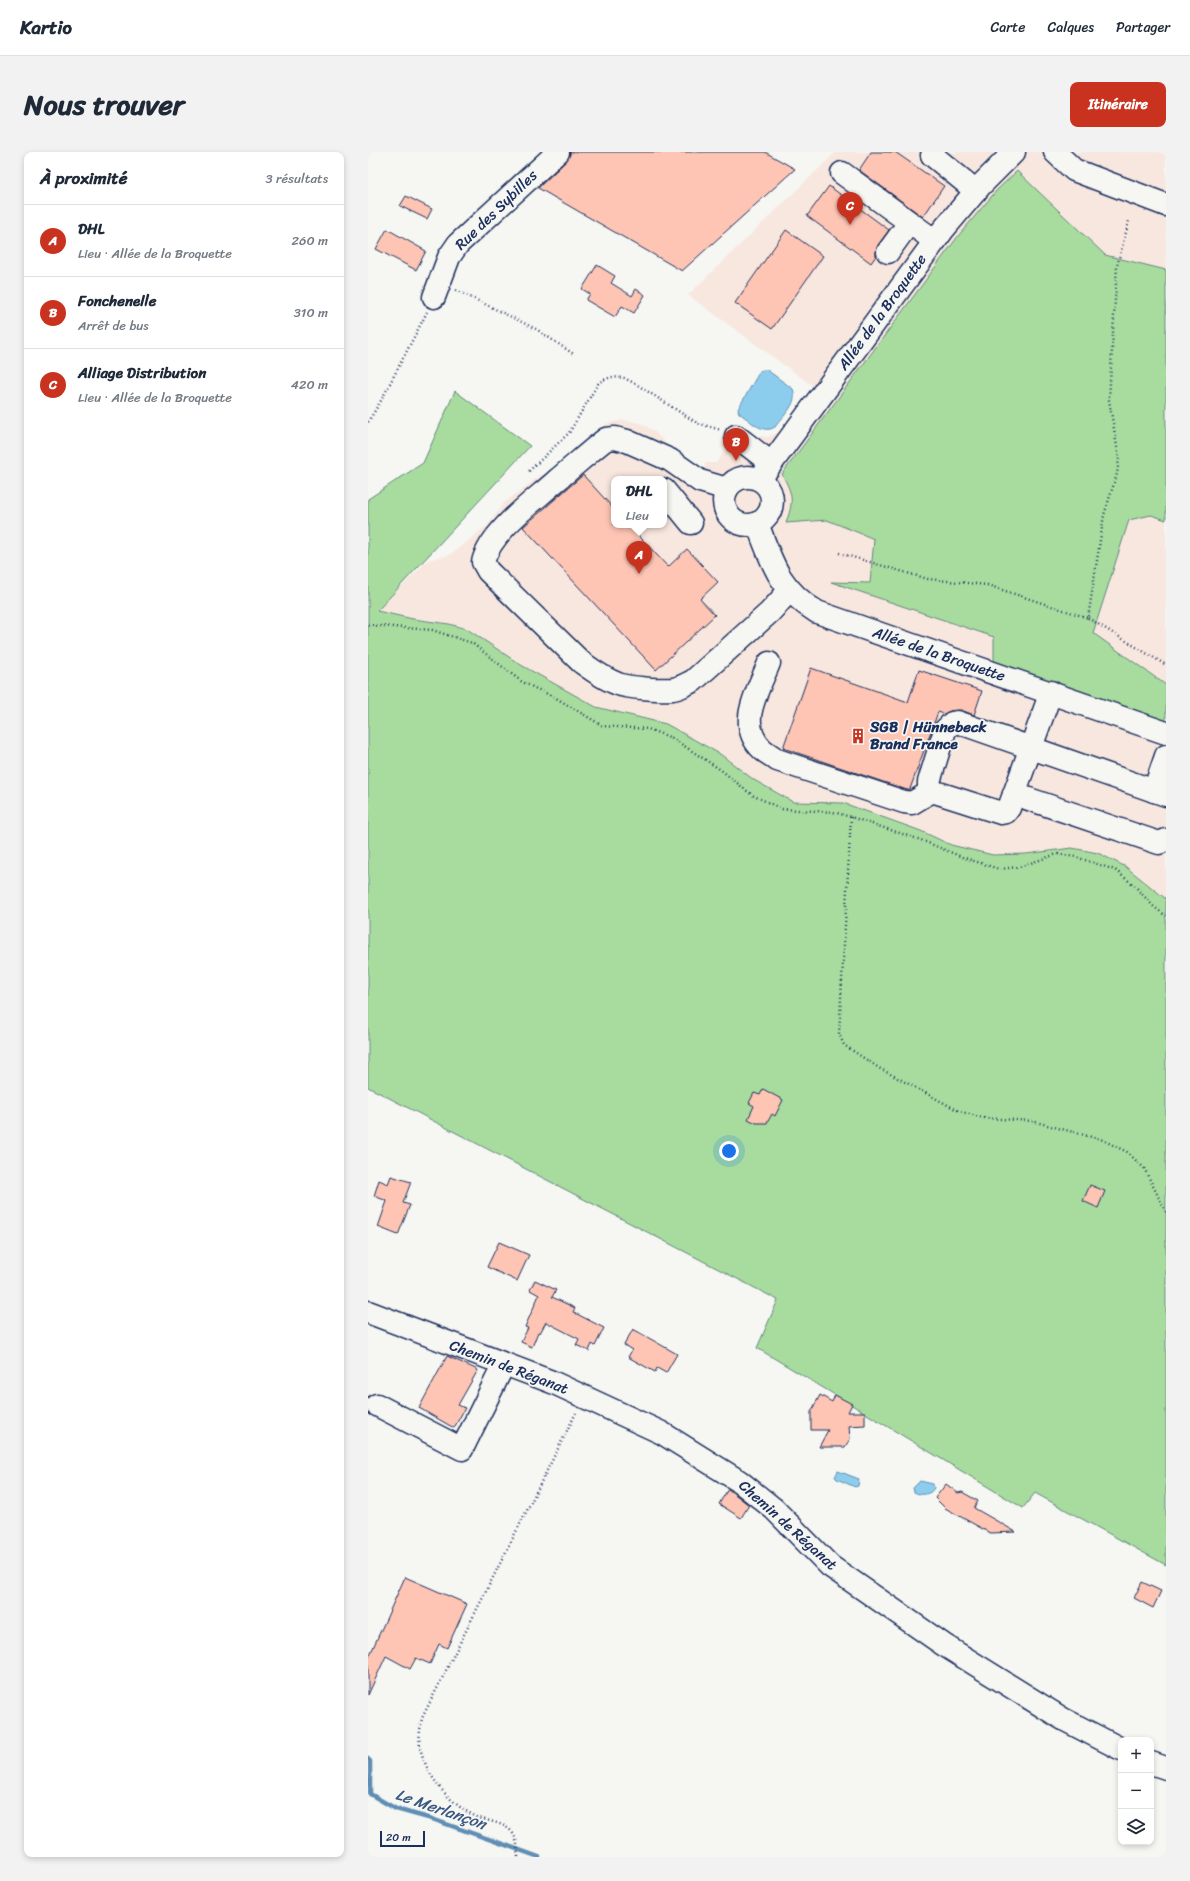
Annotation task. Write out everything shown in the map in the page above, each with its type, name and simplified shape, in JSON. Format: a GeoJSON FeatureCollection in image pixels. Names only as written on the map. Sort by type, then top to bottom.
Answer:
{"type":"FeatureCollection","features":[{"type":"Feature","properties":{"kind":"street","name":"Rue des Sybilles"},"geometry":{"type":"LineString","coordinates":[[437,289],[449,257],[458,244],[558,152]]}},
{"type":"Feature","properties":{"kind":"street","name":"Allée de la Broquette"},"geometry":{"type":"LineString","coordinates":[[765,471],[935,241],[976,190],[1004,160],[1014,152]]}},
{"type":"Feature","properties":{"kind":"street"},"geometry":{"type":"LineString","coordinates":[[1055,152],[1074,170],[1166,204]]}},
{"type":"Feature","properties":{"kind":"street"},"geometry":{"type":"LineString","coordinates":[[932,155],[976,190]]}},
{"type":"Feature","properties":{"kind":"street"},"geometry":{"type":"LineString","coordinates":[[842,174],[935,241]]}},
{"type":"Feature","properties":{"kind":"street"},"geometry":{"type":"LineString","coordinates":[[888,252],[909,223]]}},
{"type":"Feature","properties":{"kind":"street"},"geometry":{"type":"LineString","coordinates":[[736,436],[765,471],[772,505],[764,519],[749,525],[740,524],[733,520],[727,513],[724,505],[727,489],[731,483],[745,476],[765,471]]}},
{"type":"Feature","properties":{"kind":"street"},"geometry":{"type":"LineString","coordinates":[[727,489],[700,481],[680,466],[628,441],[616,438],[606,439],[516,516],[502,531],[485,554],[483,562],[488,570],[581,662],[597,674],[618,684],[658,689],[672,689],[684,686],[693,681],[770,612],[789,591]]}},
{"type":"Feature","properties":{"kind":"street"},"geometry":{"type":"LineString","coordinates":[[660,476],[659,468],[661,456]]}},
{"type":"Feature","properties":{"kind":"street"},"geometry":{"type":"LineString","coordinates":[[667,494],[691,523]]}},
{"type":"Feature","properties":{"kind":"street","name":"Allée de la Broquette"},"geometry":{"type":"LineString","coordinates":[[757,523],[776,570],[789,591],[800,602],[817,612],[1166,733]]}},
{"type":"Feature","properties":{"kind":"street"},"geometry":{"type":"LineString","coordinates":[[769,663],[750,710],[749,723],[752,735],[762,749],[777,760],[904,802],[912,803],[932,791]]}},
{"type":"Feature","properties":{"kind":"street"},"geometry":{"type":"LineString","coordinates":[[1051,692],[1031,748],[1009,808],[1006,812],[1001,813],[932,791],[929,788],[929,782],[946,730],[952,723],[957,722],[1031,748],[1160,793],[1166,756]]}},
{"type":"Feature","properties":{"kind":"street"},"geometry":{"type":"LineString","coordinates":[[1014,794],[1158,843],[1166,840]]}},
{"type":"Feature","properties":{"kind":"street","name":"Chemin de Réganat"},"geometry":{"type":"LineString","coordinates":[[368,1312],[552,1382],[662,1434],[739,1481],[774,1510],[830,1566],[944,1646],[1063,1719],[1118,1747]]}},
{"type":"Feature","properties":{"kind":"street"},"geometry":{"type":"LineString","coordinates":[[377,1405],[462,1449],[504,1364]]}},
{"type":"Feature","properties":{"kind":"street"},"geometry":{"type":"LineString","coordinates":[[1154,1764],[1166,1768]]}},
{"type":"Feature","properties":{"kind":"path"},"geometry":{"type":"LineString","coordinates":[[1088,618],[1104,515],[1118,469],[1119,458],[1109,400],[1117,266],[1129,221]]}},
{"type":"Feature","properties":{"kind":"path"},"geometry":{"type":"LineString","coordinates":[[368,422],[405,356],[437,289],[536,329],[575,355]]}},
{"type":"Feature","properties":{"kind":"path"},"geometry":{"type":"LineString","coordinates":[[529,471],[569,433],[599,382],[611,377],[624,378],[636,384],[697,423],[736,436]]}},
{"type":"Feature","properties":{"kind":"path"},"geometry":{"type":"LineString","coordinates":[[839,553],[928,579],[987,585],[1088,618],[1166,665]]}},
{"type":"Feature","properties":{"kind":"path"},"geometry":{"type":"LineString","coordinates":[[851,817],[839,1034],[844,1045],[879,1068],[959,1111],[983,1118],[1032,1121],[1103,1140],[1128,1152],[1144,1168],[1166,1212]]}},
{"type":"Feature","properties":{"kind":"path"},"geometry":{"type":"LineString","coordinates":[[518,1856],[518,1841],[511,1832],[502,1824],[477,1817],[463,1810],[436,1783],[421,1751],[419,1734],[422,1718],[584,1397]]}},
{"type":"Feature","properties":{"kind":"shaded area"},"geometry":{"type":"Polygon","coordinates":[[[836,152],[1166,152],[1166,899],[1126,867],[1026,854],[993,855],[951,845],[921,831],[843,803],[793,802],[754,780],[720,754],[666,724],[596,707],[521,665],[467,629],[449,624],[413,619],[377,611],[428,560],[450,555],[489,524],[504,503],[541,475],[547,475],[597,429],[609,423],[624,420],[640,423],[654,431],[682,460],[705,472],[705,463],[716,463],[742,428],[756,436],[768,437],[779,432],[813,386],[688,295],[836,152]]]}},
{"type":"Feature","properties":{"kind":"green space"},"geometry":{"type":"Polygon","coordinates":[[[1017,171],[1105,255],[1166,270],[1166,520],[1151,515],[1129,520],[1093,633],[1166,685],[1166,723],[994,661],[994,637],[831,582],[870,583],[874,539],[827,520],[786,523],[791,498],[782,474],[959,235],[997,190],[1017,171]]]}},
{"type":"Feature","properties":{"kind":"green space"},"geometry":{"type":"Polygon","coordinates":[[[455,391],[530,446],[377,611],[413,619],[449,624],[467,629],[521,665],[596,707],[666,724],[720,754],[754,780],[793,802],[843,803],[921,831],[951,845],[993,855],[1026,854],[1072,848],[1098,853],[1126,867],[1166,899],[1166,1565],[1035,1493],[1023,1508],[757,1348],[778,1300],[368,1087],[368,499],[423,463],[455,391]]]}},
{"type":"Feature","properties":{"kind":"water"},"geometry":{"type":"Polygon","coordinates":[[[767,370],[793,389],[794,394],[794,399],[789,409],[775,427],[770,429],[756,426],[739,413],[738,409],[760,371],[767,370]]]}},
{"type":"Feature","properties":{"kind":"water"},"geometry":{"type":"Polygon","coordinates":[[[838,1471],[859,1479],[858,1486],[855,1487],[837,1479],[835,1477],[838,1471]]]}},
{"type":"Feature","properties":{"kind":"water"},"geometry":{"type":"Polygon","coordinates":[[[920,1481],[933,1484],[934,1488],[925,1494],[914,1492],[913,1488],[920,1481]]]}},
{"type":"Feature","properties":{"kind":"building"},"geometry":{"type":"Polygon","coordinates":[[[571,152],[765,152],[795,169],[682,271],[538,188],[566,161],[571,152]]]}},
{"type":"Feature","properties":{"kind":"building"},"geometry":{"type":"Polygon","coordinates":[[[871,152],[895,152],[944,186],[923,217],[859,170],[871,152]]]}},
{"type":"Feature","properties":{"kind":"building"},"geometry":{"type":"Polygon","coordinates":[[[829,186],[889,230],[878,245],[876,256],[871,263],[807,216],[829,186]]]}},
{"type":"Feature","properties":{"kind":"building"},"geometry":{"type":"Polygon","coordinates":[[[406,196],[432,209],[427,219],[400,206],[406,196]]]}},
{"type":"Feature","properties":{"kind":"building"},"geometry":{"type":"Polygon","coordinates":[[[387,229],[426,251],[416,270],[376,249],[387,229]]]}},
{"type":"Feature","properties":{"kind":"building"},"geometry":{"type":"Polygon","coordinates":[[[786,230],[823,256],[772,329],[735,303],[786,230]]]}},
{"type":"Feature","properties":{"kind":"building"},"geometry":{"type":"Polygon","coordinates":[[[597,265],[615,276],[611,283],[632,296],[636,289],[645,295],[634,313],[622,306],[615,317],[586,300],[590,294],[582,289],[597,265]]]}},
{"type":"Feature","properties":{"kind":"building"},"geometry":{"type":"Polygon","coordinates":[[[583,475],[611,506],[611,528],[632,528],[668,567],[687,549],[718,582],[700,599],[715,615],[656,670],[523,527],[583,475]]]}},
{"type":"Feature","properties":{"kind":"building","name":"SGB | Hünnebeck Brand France"},"geometry":{"type":"Polygon","coordinates":[[[811,668],[908,702],[919,670],[982,691],[974,715],[961,710],[950,711],[944,714],[938,712],[910,789],[907,790],[783,748],[811,668]]]}},
{"type":"Feature","properties":{"kind":"building"},"geometry":{"type":"Polygon","coordinates":[[[763,1089],[783,1100],[775,1116],[772,1114],[767,1123],[756,1123],[748,1119],[754,1106],[749,1103],[754,1093],[760,1095],[763,1089]]]}},
{"type":"Feature","properties":{"kind":"building"},"geometry":{"type":"Polygon","coordinates":[[[391,1176],[411,1182],[403,1203],[410,1205],[398,1235],[378,1227],[387,1201],[374,1196],[379,1180],[388,1184],[391,1176]]]}},
{"type":"Feature","properties":{"kind":"building"},"geometry":{"type":"Polygon","coordinates":[[[1090,1185],[1105,1191],[1098,1208],[1083,1201],[1090,1185]]]}},
{"type":"Feature","properties":{"kind":"building"},"geometry":{"type":"Polygon","coordinates":[[[499,1242],[529,1255],[517,1281],[487,1267],[499,1242]]]}},
{"type":"Feature","properties":{"kind":"building"},"geometry":{"type":"Polygon","coordinates":[[[535,1280],[556,1290],[552,1297],[575,1308],[573,1312],[604,1328],[595,1346],[592,1344],[589,1351],[576,1345],[579,1339],[546,1322],[540,1333],[538,1332],[532,1347],[521,1342],[528,1328],[525,1327],[539,1295],[530,1290],[535,1280]]]}},
{"type":"Feature","properties":{"kind":"building"},"geometry":{"type":"Polygon","coordinates":[[[633,1329],[677,1354],[666,1373],[657,1368],[655,1372],[628,1357],[632,1350],[624,1345],[633,1329]]]}},
{"type":"Feature","properties":{"kind":"building"},"geometry":{"type":"Polygon","coordinates":[[[447,1356],[478,1370],[458,1405],[465,1408],[454,1428],[419,1408],[447,1356]]]}},
{"type":"Feature","properties":{"kind":"building"},"geometry":{"type":"Polygon","coordinates":[[[820,1395],[832,1402],[835,1395],[852,1404],[848,1412],[865,1412],[865,1425],[849,1426],[850,1439],[845,1447],[819,1447],[828,1430],[811,1430],[811,1412],[820,1395]]]}},
{"type":"Feature","properties":{"kind":"building"},"geometry":{"type":"Polygon","coordinates":[[[946,1484],[958,1493],[962,1492],[978,1501],[974,1508],[1016,1532],[990,1533],[945,1508],[935,1498],[946,1484]]]}},
{"type":"Feature","properties":{"kind":"building"},"geometry":{"type":"Polygon","coordinates":[[[728,1489],[749,1505],[741,1518],[719,1504],[728,1489]]]}},
{"type":"Feature","properties":{"kind":"building"},"geometry":{"type":"Polygon","coordinates":[[[405,1577],[467,1604],[447,1648],[439,1644],[430,1664],[416,1658],[410,1669],[386,1656],[368,1695],[368,1659],[405,1577]]]}},
{"type":"Feature","properties":{"kind":"building"},"geometry":{"type":"Polygon","coordinates":[[[1142,1582],[1161,1591],[1153,1608],[1134,1598],[1142,1582]]]}},
{"type":"Feature","properties":{"kind":"waterway","name":"Le Merlançon"},"geometry":{"type":"LineString","coordinates":[[368,1759],[370,1761],[370,1794],[396,1809],[432,1819],[539,1857]]}},
{"type":"Feature","properties":{"kind":"place","name":"Alliage Distribution"},"geometry":{"type":"Point","coordinates":[850,225]}},
{"type":"Feature","properties":{"kind":"place","name":"Fonchenelle"},"geometry":{"type":"Point","coordinates":[736,461]}},
{"type":"Feature","properties":{"kind":"place","name":"DHL"},"geometry":{"type":"Point","coordinates":[639,574]}},
{"type":"Feature","properties":{"kind":"place","name":"SGB | Hünnebeck Brand France"},"geometry":{"type":"Point","coordinates":[858,736]}}]}
